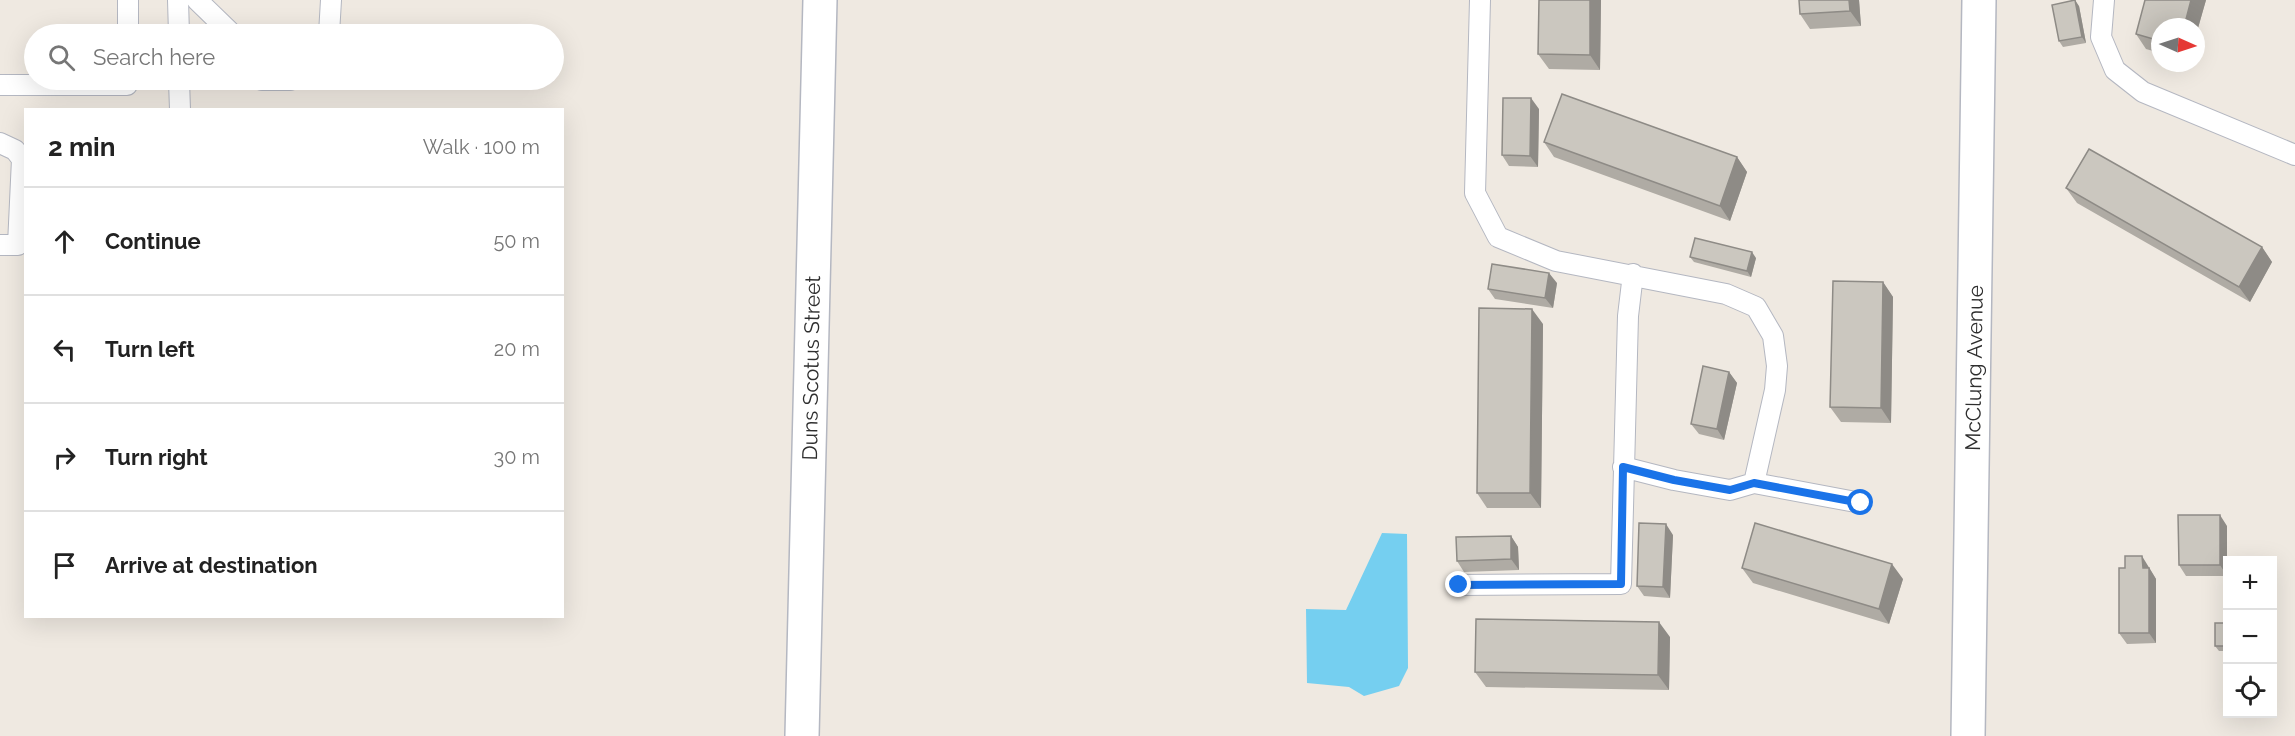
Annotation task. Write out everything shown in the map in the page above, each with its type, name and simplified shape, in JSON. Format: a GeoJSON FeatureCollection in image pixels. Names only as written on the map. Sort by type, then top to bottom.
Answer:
{"type":"FeatureCollection","features":[{"type":"Feature","properties":{"kind":"street","name":"Duns Scotus Street"},"geometry":{"type":"LineString","coordinates":[[802,736],[820,0]]}},
{"type":"Feature","properties":{"kind":"street","name":"McClung Avenue"},"geometry":{"type":"LineString","coordinates":[[1968,736],[1979,0]]}},
{"type":"Feature","properties":{"kind":"lane"},"geometry":{"type":"LineString","coordinates":[[128,0],[128,24]]}},
{"type":"Feature","properties":{"kind":"lane"},"geometry":{"type":"LineString","coordinates":[[178,0],[179,24]]}},
{"type":"Feature","properties":{"kind":"lane"},"geometry":{"type":"LineString","coordinates":[[197,0],[222,24]]}},
{"type":"Feature","properties":{"kind":"lane"},"geometry":{"type":"LineString","coordinates":[[330,24],[331,0]]}},
{"type":"Feature","properties":{"kind":"lane"},"geometry":{"type":"LineString","coordinates":[[1480,0],[1475,192],[1498,237],[1556,261],[1633,274],[1726,294],[1756,307],[1773,336],[1777,366],[1775,390],[1754,483]]}},
{"type":"Feature","properties":{"kind":"lane"},"geometry":{"type":"LineString","coordinates":[[2104,0],[2101,37],[2115,70],[2143,92],[2295,155]]}},
{"type":"Feature","properties":{"kind":"lane"},"geometry":{"type":"LineString","coordinates":[[0,85],[24,85]]}},
{"type":"Feature","properties":{"kind":"lane"},"geometry":{"type":"LineString","coordinates":[[179,90],[180,108]]}},
{"type":"Feature","properties":{"kind":"lane"},"geometry":{"type":"LineString","coordinates":[[0,143],[15,150],[22,159],[18,245],[0,245]]}},
{"type":"Feature","properties":{"kind":"lane"},"geometry":{"type":"LineString","coordinates":[[1459,585],[1621,584],[1628,316],[1633,274]]}},
{"type":"Feature","properties":{"kind":"lane"},"geometry":{"type":"LineString","coordinates":[[1623,467],[1674,480],[1730,490],[1754,483],[1861,503]]}},
{"type":"Feature","properties":{"kind":"water"},"geometry":{"type":"Polygon","coordinates":[[[1382,533],[1407,534],[1408,668],[1399,686],[1364,696],[1349,687],[1307,683],[1306,609],[1346,610],[1382,533]]]}},
{"type":"Feature","properties":{"kind":"building"},"geometry":{"type":"Polygon","coordinates":[[[1539,0],[1590,0],[1590,55],[1538,54],[1539,0]]]}},
{"type":"Feature","properties":{"kind":"building"},"geometry":{"type":"Polygon","coordinates":[[[1799,0],[1849,0],[1850,11],[1800,14],[1799,0]]]}},
{"type":"Feature","properties":{"kind":"building"},"geometry":{"type":"Polygon","coordinates":[[[2075,0],[2082,37],[2059,41],[2052,5],[2075,0]]]}},
{"type":"Feature","properties":{"kind":"building"},"geometry":{"type":"Polygon","coordinates":[[[2145,0],[2191,0],[2186,18],[2151,18],[2151,38],[2136,34],[2145,0]]]}},
{"type":"Feature","properties":{"kind":"building"},"geometry":{"type":"Polygon","coordinates":[[[1562,94],[1737,157],[1720,206],[1544,142],[1562,94]]]}},
{"type":"Feature","properties":{"kind":"building"},"geometry":{"type":"Polygon","coordinates":[[[1503,98],[1531,98],[1530,156],[1502,155],[1503,98]]]}},
{"type":"Feature","properties":{"kind":"building"},"geometry":{"type":"Polygon","coordinates":[[[2089,149],[2262,247],[2239,287],[2066,188],[2089,149]]]}},
{"type":"Feature","properties":{"kind":"building"},"geometry":{"type":"Polygon","coordinates":[[[1695,238],[1752,252],[1747,271],[1690,257],[1695,238]]]}},
{"type":"Feature","properties":{"kind":"building"},"geometry":{"type":"Polygon","coordinates":[[[1492,264],[1549,273],[1545,298],[1488,289],[1492,264]]]}},
{"type":"Feature","properties":{"kind":"building"},"geometry":{"type":"Polygon","coordinates":[[[1833,281],[1883,282],[1881,408],[1830,407],[1833,281]]]}},
{"type":"Feature","properties":{"kind":"building"},"geometry":{"type":"Polygon","coordinates":[[[1479,308],[1532,309],[1530,493],[1477,493],[1479,308]]]}},
{"type":"Feature","properties":{"kind":"building"},"geometry":{"type":"Polygon","coordinates":[[[1703,366],[1729,372],[1717,429],[1691,424],[1703,366]]]}},
{"type":"Feature","properties":{"kind":"building"},"geometry":{"type":"Polygon","coordinates":[[[2178,515],[2220,515],[2220,565],[2179,565],[2178,515]]]}},
{"type":"Feature","properties":{"kind":"building"},"geometry":{"type":"Polygon","coordinates":[[[1639,523],[1666,524],[1663,587],[1637,586],[1639,523]]]}},
{"type":"Feature","properties":{"kind":"building"},"geometry":{"type":"Polygon","coordinates":[[[1755,523],[1892,564],[1879,609],[1742,568],[1755,523]]]}},
{"type":"Feature","properties":{"kind":"building"},"geometry":{"type":"Polygon","coordinates":[[[1511,536],[1511,559],[1457,561],[1456,537],[1511,536]]]}},
{"type":"Feature","properties":{"kind":"building"},"geometry":{"type":"Polygon","coordinates":[[[2125,556],[2142,556],[2143,568],[2149,568],[2149,633],[2119,633],[2119,568],[2125,568],[2125,556]]]}},
{"type":"Feature","properties":{"kind":"building"},"geometry":{"type":"Polygon","coordinates":[[[1476,619],[1659,622],[1658,675],[1475,672],[1476,619]]]}},
{"type":"Feature","properties":{"kind":"building"},"geometry":{"type":"Polygon","coordinates":[[[2215,623],[2223,623],[2223,646],[2215,646],[2215,623]]]}},
{"type":"Feature","properties":{"kind":"route"},"geometry":{"type":"LineString","coordinates":[[1459,585],[1621,584],[1623,467],[1674,480],[1730,490],[1754,483],[1861,503]]}}]}
